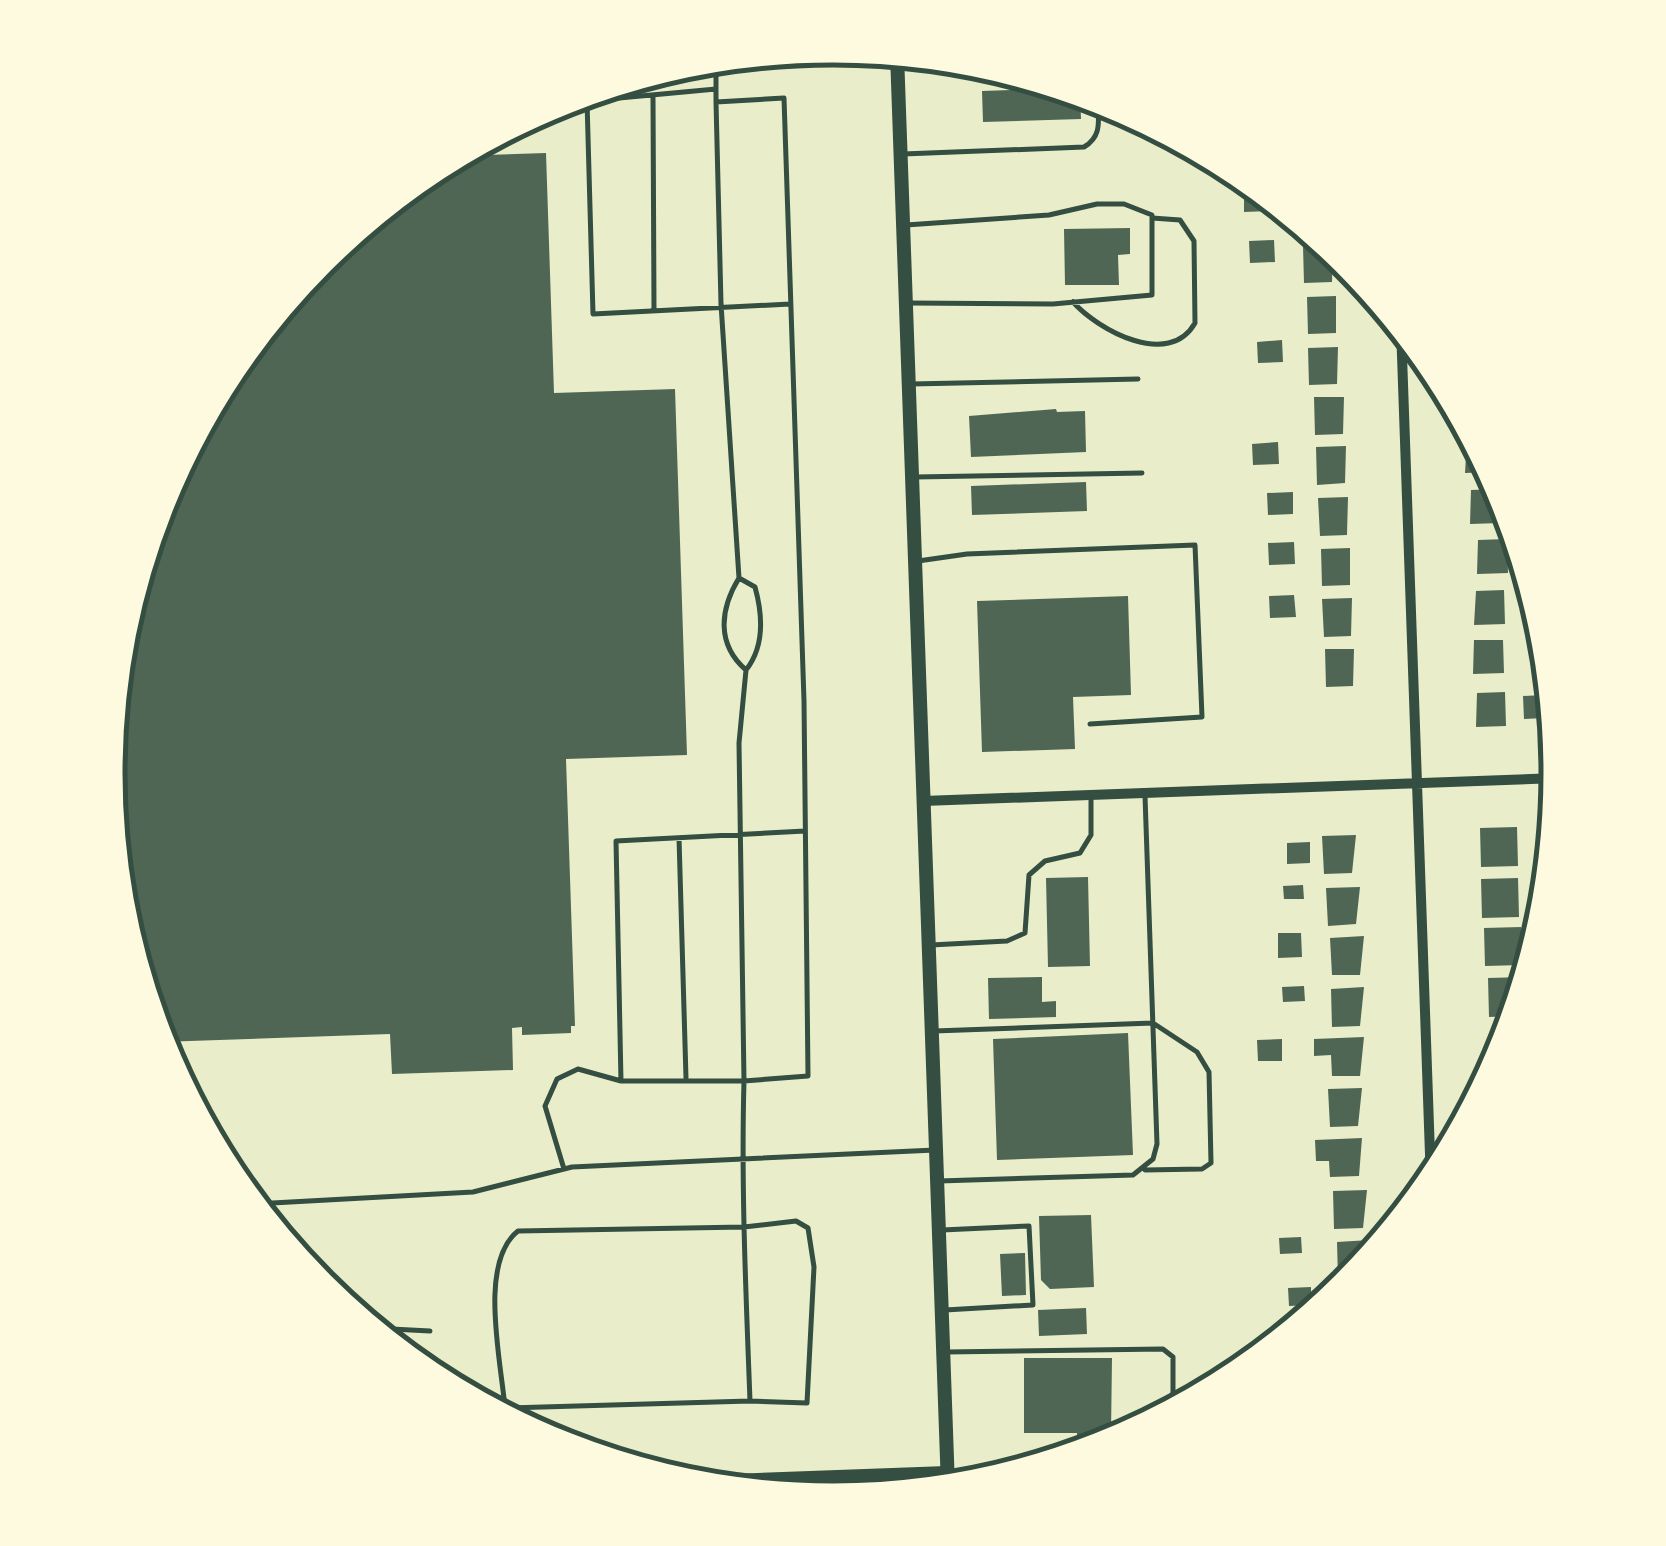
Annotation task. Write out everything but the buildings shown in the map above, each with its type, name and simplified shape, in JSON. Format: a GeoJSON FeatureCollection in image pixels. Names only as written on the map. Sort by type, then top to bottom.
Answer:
{"type":"FeatureCollection","features":[{"type":"Feature","properties":{"kind":"main road"},"geometry":{"type":"LineString","coordinates":[[897,69],[947,1471]]}},
{"type":"Feature","properties":{"kind":"street"},"geometry":{"type":"LineString","coordinates":[[1402,352],[1430,1153]]}},
{"type":"Feature","properties":{"kind":"street"},"geometry":{"type":"LineString","coordinates":[[923,801],[1541,778]]}},
{"type":"Feature","properties":{"kind":"street"},"geometry":{"type":"LineString","coordinates":[[800,1480],[873,1479]]}},
{"type":"Feature","properties":{"kind":"lane"},"geometry":{"type":"LineString","coordinates":[[716,75],[721,304],[739,578],[726,601],[723,631],[732,659],[746,670]]}},
{"type":"Feature","properties":{"kind":"lane"},"geometry":{"type":"LineString","coordinates":[[619,99],[716,89]]}},
{"type":"Feature","properties":{"kind":"lane"},"geometry":{"type":"LineString","coordinates":[[653,96],[654,309]]}},
{"type":"Feature","properties":{"kind":"lane"},"geometry":{"type":"LineString","coordinates":[[564,1169],[545,1106],[557,1079],[578,1069],[621,1080],[744,1081],[808,1076],[805,831],[784,98],[716,102]]}},
{"type":"Feature","properties":{"kind":"lane"},"geometry":{"type":"LineString","coordinates":[[587,110],[593,314],[721,304],[790,304]]}},
{"type":"Feature","properties":{"kind":"lane"},"geometry":{"type":"LineString","coordinates":[[900,154],[1084,148],[1095,141],[1099,117]]}},
{"type":"Feature","properties":{"kind":"lane"},"geometry":{"type":"LineString","coordinates":[[903,225],[1048,215],[1097,204],[1124,204],[1152,218],[1180,220],[1194,241],[1195,323],[1175,340],[1132,342],[1106,332],[1073,302]]}},
{"type":"Feature","properties":{"kind":"lane"},"geometry":{"type":"LineString","coordinates":[[906,304],[1073,302],[1152,295],[1152,218]]}},
{"type":"Feature","properties":{"kind":"lane"},"geometry":{"type":"LineString","coordinates":[[908,384],[1138,379]]}},
{"type":"Feature","properties":{"kind":"lane"},"geometry":{"type":"LineString","coordinates":[[912,478],[1142,472]]}},
{"type":"Feature","properties":{"kind":"lane"},"geometry":{"type":"LineString","coordinates":[[915,562],[967,554],[1196,544],[1202,717],[1090,724]]}},
{"type":"Feature","properties":{"kind":"lane"},"geometry":{"type":"LineString","coordinates":[[739,578],[755,587],[761,608],[757,656],[746,670],[740,743],[744,1081],[741,1159],[750,1401]]}},
{"type":"Feature","properties":{"kind":"lane"},"geometry":{"type":"LineString","coordinates":[[1144,1170],[1157,1144],[1145,794]]}},
{"type":"Feature","properties":{"kind":"lane"},"geometry":{"type":"LineString","coordinates":[[928,945],[1007,941],[1025,934],[1029,875],[1044,860],[1080,853],[1090,835],[1091,795]]}},
{"type":"Feature","properties":{"kind":"lane"},"geometry":{"type":"LineString","coordinates":[[621,1080],[616,841],[805,831]]}},
{"type":"Feature","properties":{"kind":"lane"},"geometry":{"type":"LineString","coordinates":[[680,838],[686,1078]]}},
{"type":"Feature","properties":{"kind":"lane"},"geometry":{"type":"LineString","coordinates":[[931,1031],[1153,1023],[1197,1052],[1210,1072],[1213,1150],[1211,1163],[1202,1169],[936,1181]]}},
{"type":"Feature","properties":{"kind":"lane"},"geometry":{"type":"LineString","coordinates":[[270,1203],[474,1192],[564,1169],[935,1150]]}},
{"type":"Feature","properties":{"kind":"lane"},"geometry":{"type":"LineString","coordinates":[[504,1400],[494,1282],[506,1241],[518,1231],[744,1227],[796,1220],[808,1228],[814,1267],[807,1404],[750,1401],[519,1408]]}},
{"type":"Feature","properties":{"kind":"lane"},"geometry":{"type":"LineString","coordinates":[[938,1230],[1029,1226],[1033,1304],[942,1310]]}},
{"type":"Feature","properties":{"kind":"lane"},"geometry":{"type":"LineString","coordinates":[[395,1329],[430,1331]]}},
{"type":"Feature","properties":{"kind":"lane"},"geometry":{"type":"LineString","coordinates":[[943,1352],[1164,1348],[1173,1357],[1174,1393]]}}]}
